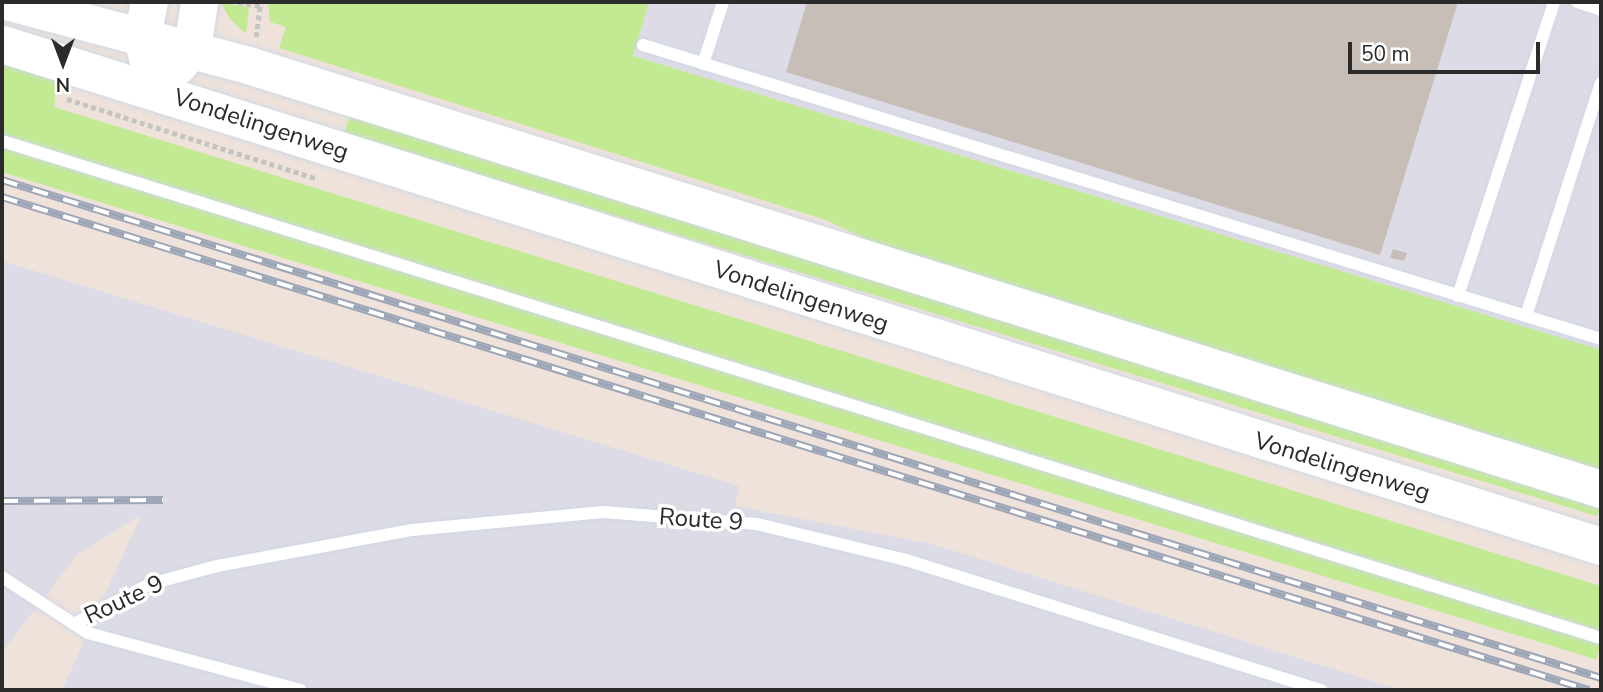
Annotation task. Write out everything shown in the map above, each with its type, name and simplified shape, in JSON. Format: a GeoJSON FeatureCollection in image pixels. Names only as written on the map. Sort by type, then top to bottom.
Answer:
{"type":"FeatureCollection","features":[{"type":"Feature","properties":{"kind":"main road","name":"Vondelingenweg"},"geometry":{"type":"LineString","coordinates":[[10,2],[192,49],[1601,489]]}},
{"type":"Feature","properties":{"kind":"main road"},"geometry":{"type":"LineString","coordinates":[[83,22],[125,2]]}},
{"type":"Feature","properties":{"kind":"main road"},"geometry":{"type":"LineString","coordinates":[[149,2],[142,37],[155,90]]}},
{"type":"Feature","properties":{"kind":"main road"},"geometry":{"type":"LineString","coordinates":[[155,90],[192,49],[199,2]]}},
{"type":"Feature","properties":{"kind":"main road","name":"Vondelingenweg"},"geometry":{"type":"LineString","coordinates":[[2,44],[1601,546]]}},
{"type":"Feature","properties":{"kind":"lane"},"geometry":{"type":"LineString","coordinates":[[704,64],[723,2]]}},
{"type":"Feature","properties":{"kind":"lane"},"geometry":{"type":"LineString","coordinates":[[1458,296],[1554,2]]}},
{"type":"Feature","properties":{"kind":"lane"},"geometry":{"type":"LineString","coordinates":[[1577,2],[1601,10]]}},
{"type":"Feature","properties":{"kind":"lane"},"geometry":{"type":"LineString","coordinates":[[643,45],[1601,339]]}},
{"type":"Feature","properties":{"kind":"lane"},"geometry":{"type":"LineString","coordinates":[[1526,316],[1601,83]]}},
{"type":"Feature","properties":{"kind":"lane"},"geometry":{"type":"LineString","coordinates":[[2,141],[1601,638]]}},
{"type":"Feature","properties":{"kind":"lane","name":"Route 9"},"geometry":{"type":"LineString","coordinates":[[74,624],[150,584],[217,566],[412,530],[603,512],[757,524],[906,560],[1321,690]]}},
{"type":"Feature","properties":{"kind":"lane"},"geometry":{"type":"LineString","coordinates":[[4,579],[88,633],[300,690]]}},
{"type":"Feature","properties":{"kind":"path"},"geometry":{"type":"LineString","coordinates":[[238,2],[261,4]]}},
{"type":"Feature","properties":{"kind":"shaded area"},"geometry":{"type":"Polygon","coordinates":[[[649,2],[1601,2],[1601,350],[632,56],[649,2]]]}},
{"type":"Feature","properties":{"kind":"shaded area"},"geometry":{"type":"Polygon","coordinates":[[[2,261],[739,486],[735,506],[932,544],[1401,690],[62,690],[141,515],[78,554],[2,652],[2,261]]]}},
{"type":"Feature","properties":{"kind":"green space"},"geometry":{"type":"Polygon","coordinates":[[[268,2],[649,2],[633,56],[1601,350],[1601,473],[897,254],[826,220],[279,48],[286,27],[270,22],[268,2]]]}},
{"type":"Feature","properties":{"kind":"green space"},"geometry":{"type":"Polygon","coordinates":[[[221,3],[249,7],[246,34],[230,19],[221,3]]]}},
{"type":"Feature","properties":{"kind":"green space"},"geometry":{"type":"Polygon","coordinates":[[[2,61],[57,78],[54,107],[1601,586],[1601,631],[2,135],[2,61]]]}},
{"type":"Feature","properties":{"kind":"green space"},"geometry":{"type":"Polygon","coordinates":[[[350,115],[1601,497],[1597,516],[344,133],[350,115]]]}},
{"type":"Feature","properties":{"kind":"green space"},"geometry":{"type":"Polygon","coordinates":[[[2,148],[1601,637],[1596,659],[2,172],[2,148]]]}},
{"type":"Feature","properties":{"kind":"building"},"geometry":{"type":"Polygon","coordinates":[[[807,2],[1458,2],[1380,255],[786,72],[807,2]]]}},
{"type":"Feature","properties":{"kind":"building"},"geometry":{"type":"Polygon","coordinates":[[[1393,249],[1407,253],[1404,261],[1390,258],[1393,249]]]}},
{"type":"Feature","properties":{"kind":"railway"},"geometry":{"type":"LineString","coordinates":[[2,180],[1601,678]]}},
{"type":"Feature","properties":{"kind":"railway"},"geometry":{"type":"LineString","coordinates":[[2,197],[1589,690]]}},
{"type":"Feature","properties":{"kind":"railway"},"geometry":{"type":"LineString","coordinates":[[2,501],[163,500]]}}]}
